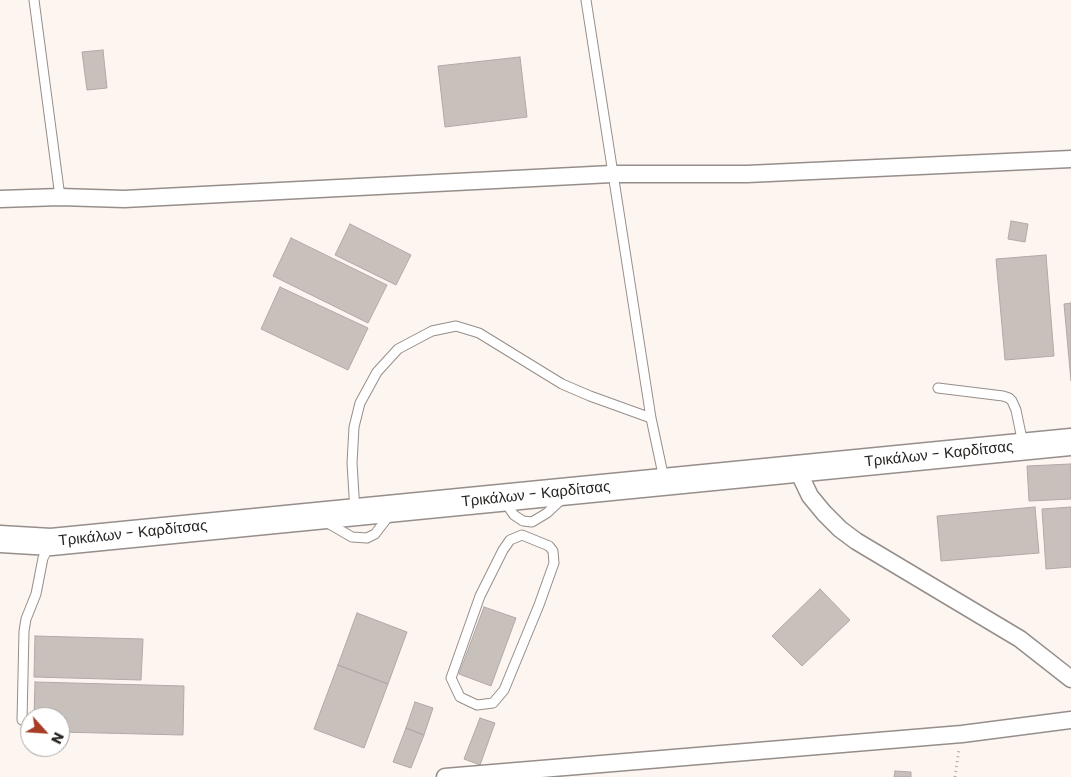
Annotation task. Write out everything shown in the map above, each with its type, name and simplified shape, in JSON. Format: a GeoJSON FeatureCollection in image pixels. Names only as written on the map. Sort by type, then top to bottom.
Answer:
{"type":"FeatureCollection","features":[{"type":"Feature","properties":{"kind":"main road","name":"Τρικάλων - Καρδίτσας"},"geometry":{"type":"LineString","coordinates":[[0,539],[51,542],[1071,442]]}},
{"type":"Feature","properties":{"kind":"street"},"geometry":{"type":"LineString","coordinates":[[0,199],[60,197],[124,199],[612,174],[747,174],[1071,159]]}},
{"type":"Feature","properties":{"kind":"street"},"geometry":{"type":"LineString","coordinates":[[797,469],[810,496],[824,513],[851,537],[1020,639],[1071,679]]}},
{"type":"Feature","properties":{"kind":"street"},"geometry":{"type":"LineString","coordinates":[[445,777],[962,734],[1071,720]]}},
{"type":"Feature","properties":{"kind":"lane"},"geometry":{"type":"LineString","coordinates":[[34,0],[60,197]]}},
{"type":"Feature","properties":{"kind":"lane"},"geometry":{"type":"LineString","coordinates":[[586,0],[651,418],[664,482]]}},
{"type":"Feature","properties":{"kind":"lane"},"geometry":{"type":"LineString","coordinates":[[356,512],[352,464],[354,427],[360,403],[377,372],[398,349],[432,331],[456,326],[479,333],[562,384],[651,418]]}},
{"type":"Feature","properties":{"kind":"lane"},"geometry":{"type":"LineString","coordinates":[[938,388],[1009,398],[1016,410],[1023,447]]}},
{"type":"Feature","properties":{"kind":"lane"},"geometry":{"type":"LineString","coordinates":[[502,498],[514,515],[523,521],[532,522],[540,519],[569,491]]}},
{"type":"Feature","properties":{"kind":"lane"},"geometry":{"type":"LineString","coordinates":[[318,516],[352,537],[367,538],[375,534],[394,509]]}},
{"type":"Feature","properties":{"kind":"lane"},"geometry":{"type":"LineString","coordinates":[[522,535],[523,521]]}},
{"type":"Feature","properties":{"kind":"lane"},"geometry":{"type":"LineString","coordinates":[[522,535],[549,546],[553,552],[554,563],[504,690],[493,703],[477,705],[460,697],[451,678],[480,596],[503,550],[510,540],[522,535]]}},
{"type":"Feature","properties":{"kind":"lane"},"geometry":{"type":"LineString","coordinates":[[22,707],[26,619],[36,594],[44,558],[51,542]]}},
{"type":"Feature","properties":{"kind":"path"},"geometry":{"type":"LineString","coordinates":[[955,777],[962,734]]}},
{"type":"Feature","properties":{"kind":"building"},"geometry":{"type":"Polygon","coordinates":[[[103,50],[107,88],[87,90],[82,52],[103,50]]]}},
{"type":"Feature","properties":{"kind":"building"},"geometry":{"type":"Polygon","coordinates":[[[520,57],[527,117],[445,127],[438,66],[520,57]]]}},
{"type":"Feature","properties":{"kind":"building"},"geometry":{"type":"Polygon","coordinates":[[[1011,221],[1028,224],[1025,242],[1008,239],[1011,221]]]}},
{"type":"Feature","properties":{"kind":"building"},"geometry":{"type":"Polygon","coordinates":[[[350,224],[411,255],[396,285],[335,255],[350,224]]]}},
{"type":"Feature","properties":{"kind":"building"},"geometry":{"type":"Polygon","coordinates":[[[291,238],[387,285],[368,323],[273,276],[291,238]]]}},
{"type":"Feature","properties":{"kind":"building"},"geometry":{"type":"Polygon","coordinates":[[[1046,255],[1054,356],[1005,360],[996,259],[1046,255]]]}},
{"type":"Feature","properties":{"kind":"building"},"geometry":{"type":"Polygon","coordinates":[[[280,287],[368,328],[348,370],[261,329],[280,287]]]}},
{"type":"Feature","properties":{"kind":"building"},"geometry":{"type":"Polygon","coordinates":[[[1071,303],[1071,381],[1064,304],[1071,303]]]}},
{"type":"Feature","properties":{"kind":"building"},"geometry":{"type":"Polygon","coordinates":[[[1071,464],[1071,499],[1029,501],[1027,466],[1071,464]]]}},
{"type":"Feature","properties":{"kind":"building"},"geometry":{"type":"Polygon","coordinates":[[[1035,507],[1039,553],[941,561],[937,516],[1035,507]]]}},
{"type":"Feature","properties":{"kind":"building"},"geometry":{"type":"Polygon","coordinates":[[[1071,507],[1071,567],[1046,569],[1042,509],[1071,507]]]}},
{"type":"Feature","properties":{"kind":"building"},"geometry":{"type":"Polygon","coordinates":[[[820,589],[850,620],[802,666],[772,636],[820,589]]]}},
{"type":"Feature","properties":{"kind":"building"},"geometry":{"type":"Polygon","coordinates":[[[484,607],[516,618],[491,686],[459,674],[484,607]]]}},
{"type":"Feature","properties":{"kind":"building"},"geometry":{"type":"Polygon","coordinates":[[[357,613],[407,632],[388,684],[338,665],[357,613]]]}},
{"type":"Feature","properties":{"kind":"building"},"geometry":{"type":"Polygon","coordinates":[[[35,636],[143,639],[141,680],[34,677],[35,636]]]}},
{"type":"Feature","properties":{"kind":"building"},"geometry":{"type":"Polygon","coordinates":[[[338,665],[388,684],[364,748],[314,729],[338,665]]]}},
{"type":"Feature","properties":{"kind":"building"},"geometry":{"type":"Polygon","coordinates":[[[35,682],[184,686],[183,735],[70,732],[70,707],[34,707],[35,682]]]}},
{"type":"Feature","properties":{"kind":"building"},"geometry":{"type":"Polygon","coordinates":[[[415,702],[433,708],[424,735],[406,728],[415,702]]]}},
{"type":"Feature","properties":{"kind":"building"},"geometry":{"type":"Polygon","coordinates":[[[480,718],[495,723],[480,765],[464,759],[480,718]]]}},
{"type":"Feature","properties":{"kind":"building"},"geometry":{"type":"Polygon","coordinates":[[[406,728],[424,735],[411,768],[393,762],[406,728]]]}},
{"type":"Feature","properties":{"kind":"building"},"geometry":{"type":"Polygon","coordinates":[[[895,771],[911,772],[911,777],[894,777],[895,771]]]}}]}
